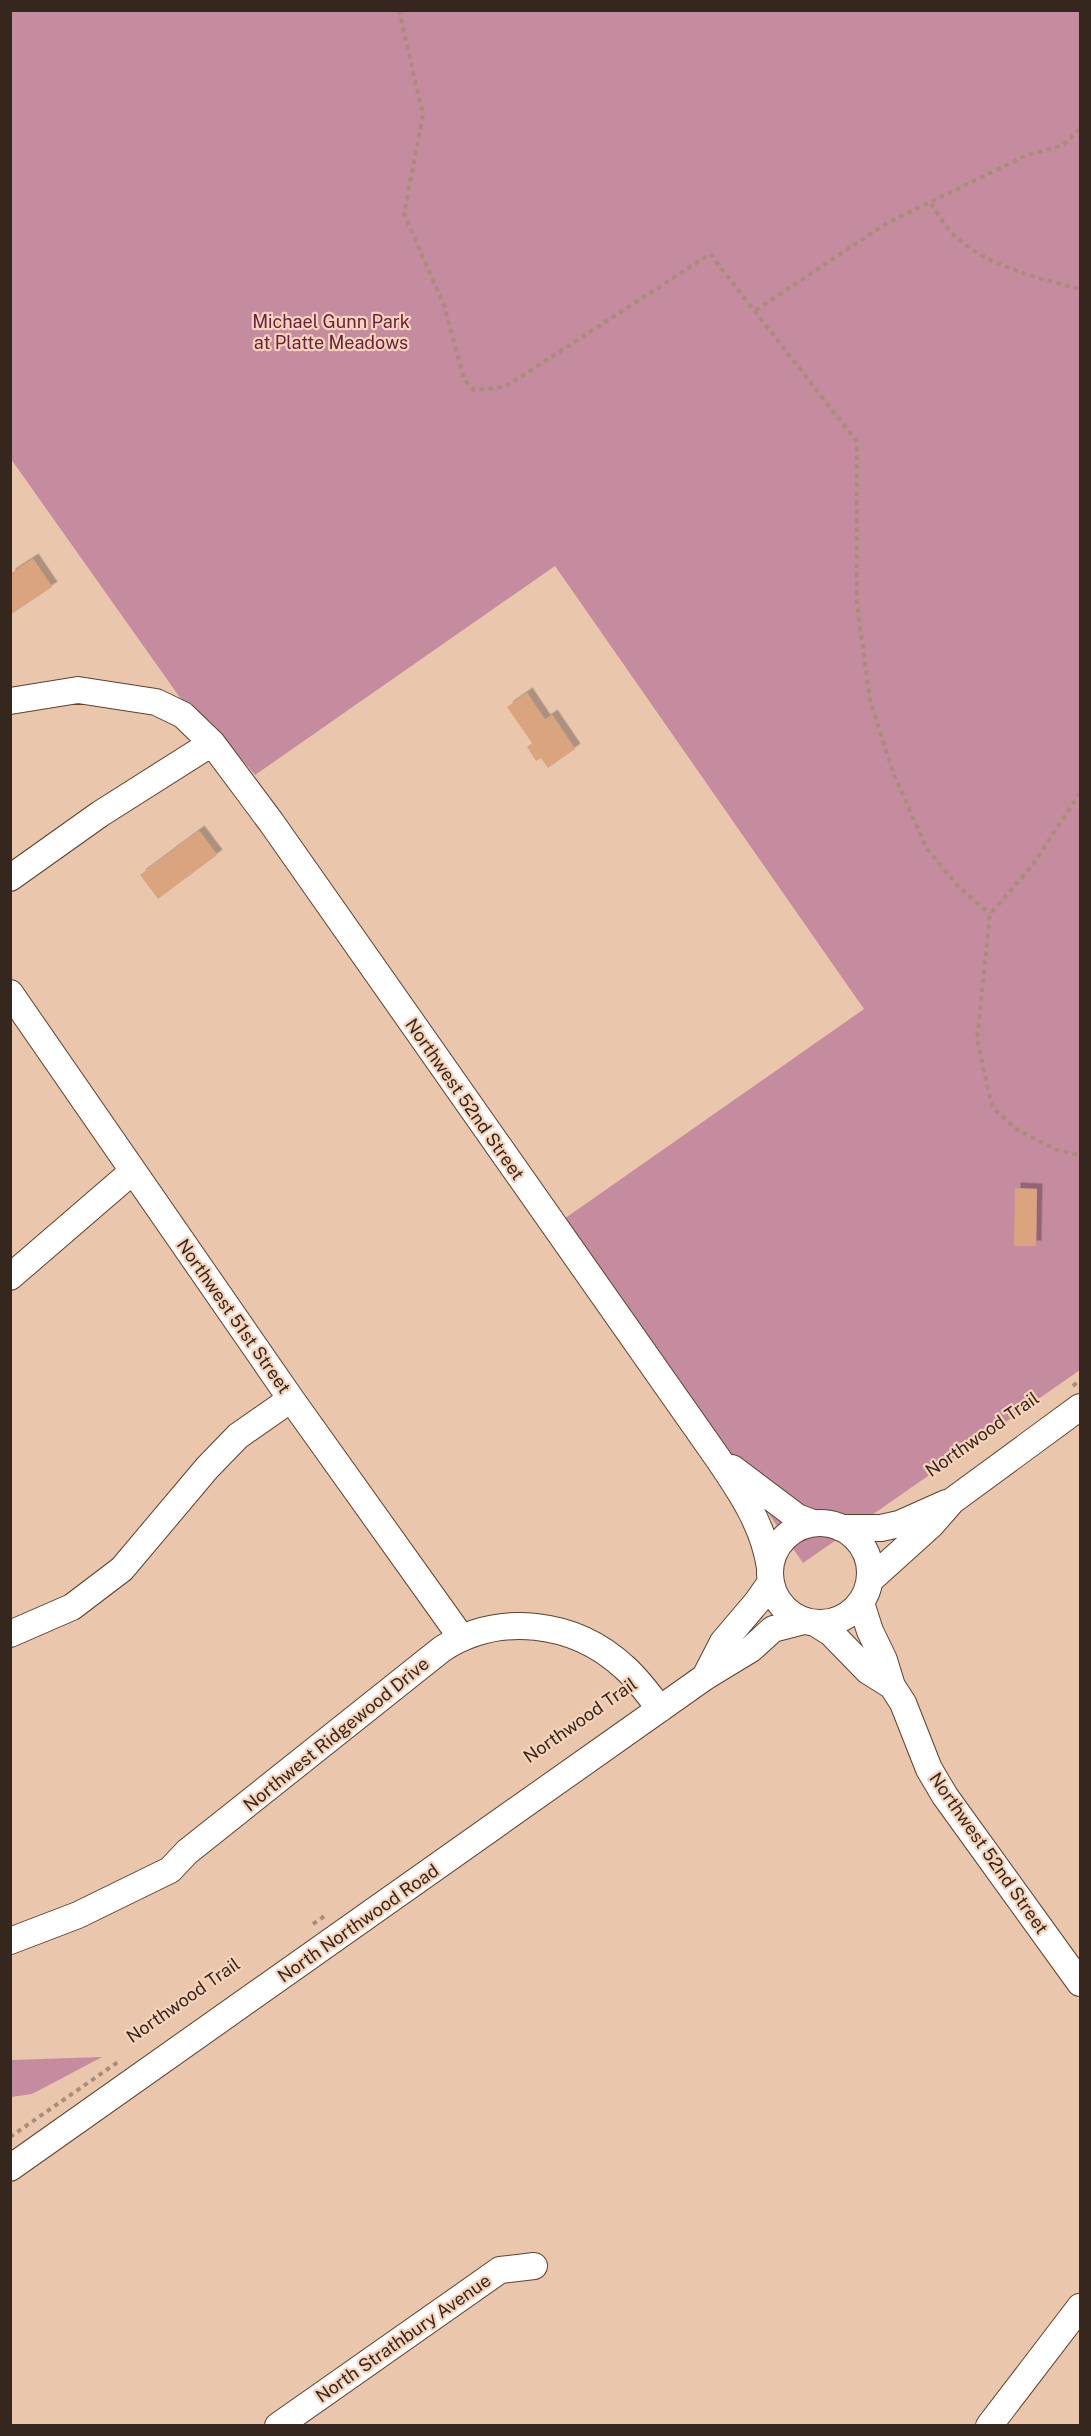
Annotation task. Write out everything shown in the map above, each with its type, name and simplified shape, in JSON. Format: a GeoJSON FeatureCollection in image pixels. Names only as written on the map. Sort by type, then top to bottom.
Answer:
{"type":"FeatureCollection","features":[{"type":"Feature","properties":{"kind":"street","name":"Northwest 52nd Street"},"geometry":{"type":"LineString","coordinates":[[10,701],[78,690],[156,702],[183,716],[212,743],[717,1457],[758,1522],[767,1547],[771,1575]]}},
{"type":"Feature","properties":{"kind":"street"},"geometry":{"type":"LineString","coordinates":[[10,878],[100,814],[212,743]]}},
{"type":"Feature","properties":{"kind":"street","name":"Northwest 51st Street"},"geometry":{"type":"LineString","coordinates":[[10,993],[291,1399],[461,1637]]}},
{"type":"Feature","properties":{"kind":"street"},"geometry":{"type":"LineString","coordinates":[[10,1277],[133,1171]]}},
{"type":"Feature","properties":{"kind":"street"},"geometry":{"type":"LineString","coordinates":[[952,1501],[899,1524],[881,1528],[842,1528],[813,1523],[789,1534],[773,1555],[771,1575],[775,1595],[783,1607],[810,1622],[840,1619],[952,1501],[1076,1397]]}},
{"type":"Feature","properties":{"kind":"street"},"geometry":{"type":"LineString","coordinates":[[10,1634],[72,1607],[122,1569],[207,1468],[238,1437],[291,1399]]}},
{"type":"Feature","properties":{"kind":"street","name":"Northwest 52nd Street"},"geometry":{"type":"LineString","coordinates":[[717,1457],[797,1517],[813,1523]]}},
{"type":"Feature","properties":{"kind":"street"},"geometry":{"type":"LineString","coordinates":[[842,1528],[853,1536],[863,1549],[869,1564],[865,1592]]}},
{"type":"Feature","properties":{"kind":"street","name":"North Northwood Road"},"geometry":{"type":"LineString","coordinates":[[705,1677],[723,1641],[757,1602],[771,1575]]}},
{"type":"Feature","properties":{"kind":"street","name":"Northwest 52nd Street"},"geometry":{"type":"LineString","coordinates":[[865,1592],[870,1631],[884,1660],[892,1686],[903,1703],[928,1768],[945,1796],[1080,1983]]}},
{"type":"Feature","properties":{"kind":"street","name":"Northwest 52nd Street"},"geometry":{"type":"LineString","coordinates":[[810,1622],[844,1644],[868,1671],[892,1686]]}},
{"type":"Feature","properties":{"kind":"street","name":"North Northwood Road"},"geometry":{"type":"LineString","coordinates":[[10,2168],[705,1677],[751,1649],[773,1629],[810,1622]]}},
{"type":"Feature","properties":{"kind":"street","name":"Northwest Ridgewood Drive"},"geometry":{"type":"LineString","coordinates":[[10,1941],[78,1915],[170,1870],[196,1845],[442,1649],[461,1637],[495,1626],[528,1625],[560,1629],[624,1666],[660,1709]]}},
{"type":"Feature","properties":{"kind":"street","name":"North Strathbury Avenue"},"geometry":{"type":"LineString","coordinates":[[278,2426],[500,2270],[534,2266]]}},
{"type":"Feature","properties":{"kind":"street"},"geometry":{"type":"LineString","coordinates":[[989,2426],[1080,2307]]}},
{"type":"Feature","properties":{"kind":"path"},"geometry":{"type":"LineString","coordinates":[[399,10],[423,115],[404,214],[444,306],[464,379],[474,390],[505,387],[710,254],[857,442],[857,605],[870,700],[894,776],[927,849],[960,888],[990,914]]}},
{"type":"Feature","properties":{"kind":"path"},"geometry":{"type":"LineString","coordinates":[[756,310],[887,223],[932,204],[1027,155],[1063,145],[1080,129]]}},
{"type":"Feature","properties":{"kind":"path"},"geometry":{"type":"LineString","coordinates":[[932,204],[950,231],[976,252],[1033,276],[1080,289]]}},
{"type":"Feature","properties":{"kind":"path"},"geometry":{"type":"LineString","coordinates":[[1080,793],[1032,866],[990,914],[977,1039],[992,1107],[1016,1129],[1057,1150],[1080,1155]]}},
{"type":"Feature","properties":{"kind":"path"},"geometry":{"type":"LineString","coordinates":[[1076,1397],[1080,1380]]}},
{"type":"Feature","properties":{"kind":"path"},"geometry":{"type":"LineString","coordinates":[[311,1925],[330,1912]]}},
{"type":"Feature","properties":{"kind":"path","name":"Northwood Trail"},"geometry":{"type":"LineString","coordinates":[[10,2137],[126,2056]]}},
{"type":"Feature","properties":{"kind":"green space","name":"Michael Gunn Park at Platte Meadows"},"geometry":{"type":"Polygon","coordinates":[[[10,11],[1080,11],[1080,1370],[803,1563],[564,1219],[864,1009],[555,566],[255,775],[211,723],[181,699],[11,459],[10,11]]]}},
{"type":"Feature","properties":{"kind":"green space"},"geometry":{"type":"Polygon","coordinates":[[[102,2057],[32,2094],[11,2097],[11,2060],[102,2057]]]}},
{"type":"Feature","properties":{"kind":"building"},"geometry":{"type":"Polygon","coordinates":[[[33,559],[52,587],[10,615],[10,574],[33,559]]]}},
{"type":"Feature","properties":{"kind":"building"},"geometry":{"type":"Polygon","coordinates":[[[527,693],[545,720],[552,715],[575,749],[548,768],[541,758],[536,761],[527,747],[532,743],[507,707],[527,693]]]}},
{"type":"Feature","properties":{"kind":"building"},"geometry":{"type":"Polygon","coordinates":[[[199,831],[217,855],[158,899],[140,875],[199,831]]]}},
{"type":"Feature","properties":{"kind":"building"},"geometry":{"type":"Polygon","coordinates":[[[1015,1188],[1037,1189],[1036,1246],[1014,1246],[1015,1188]]]}}]}
